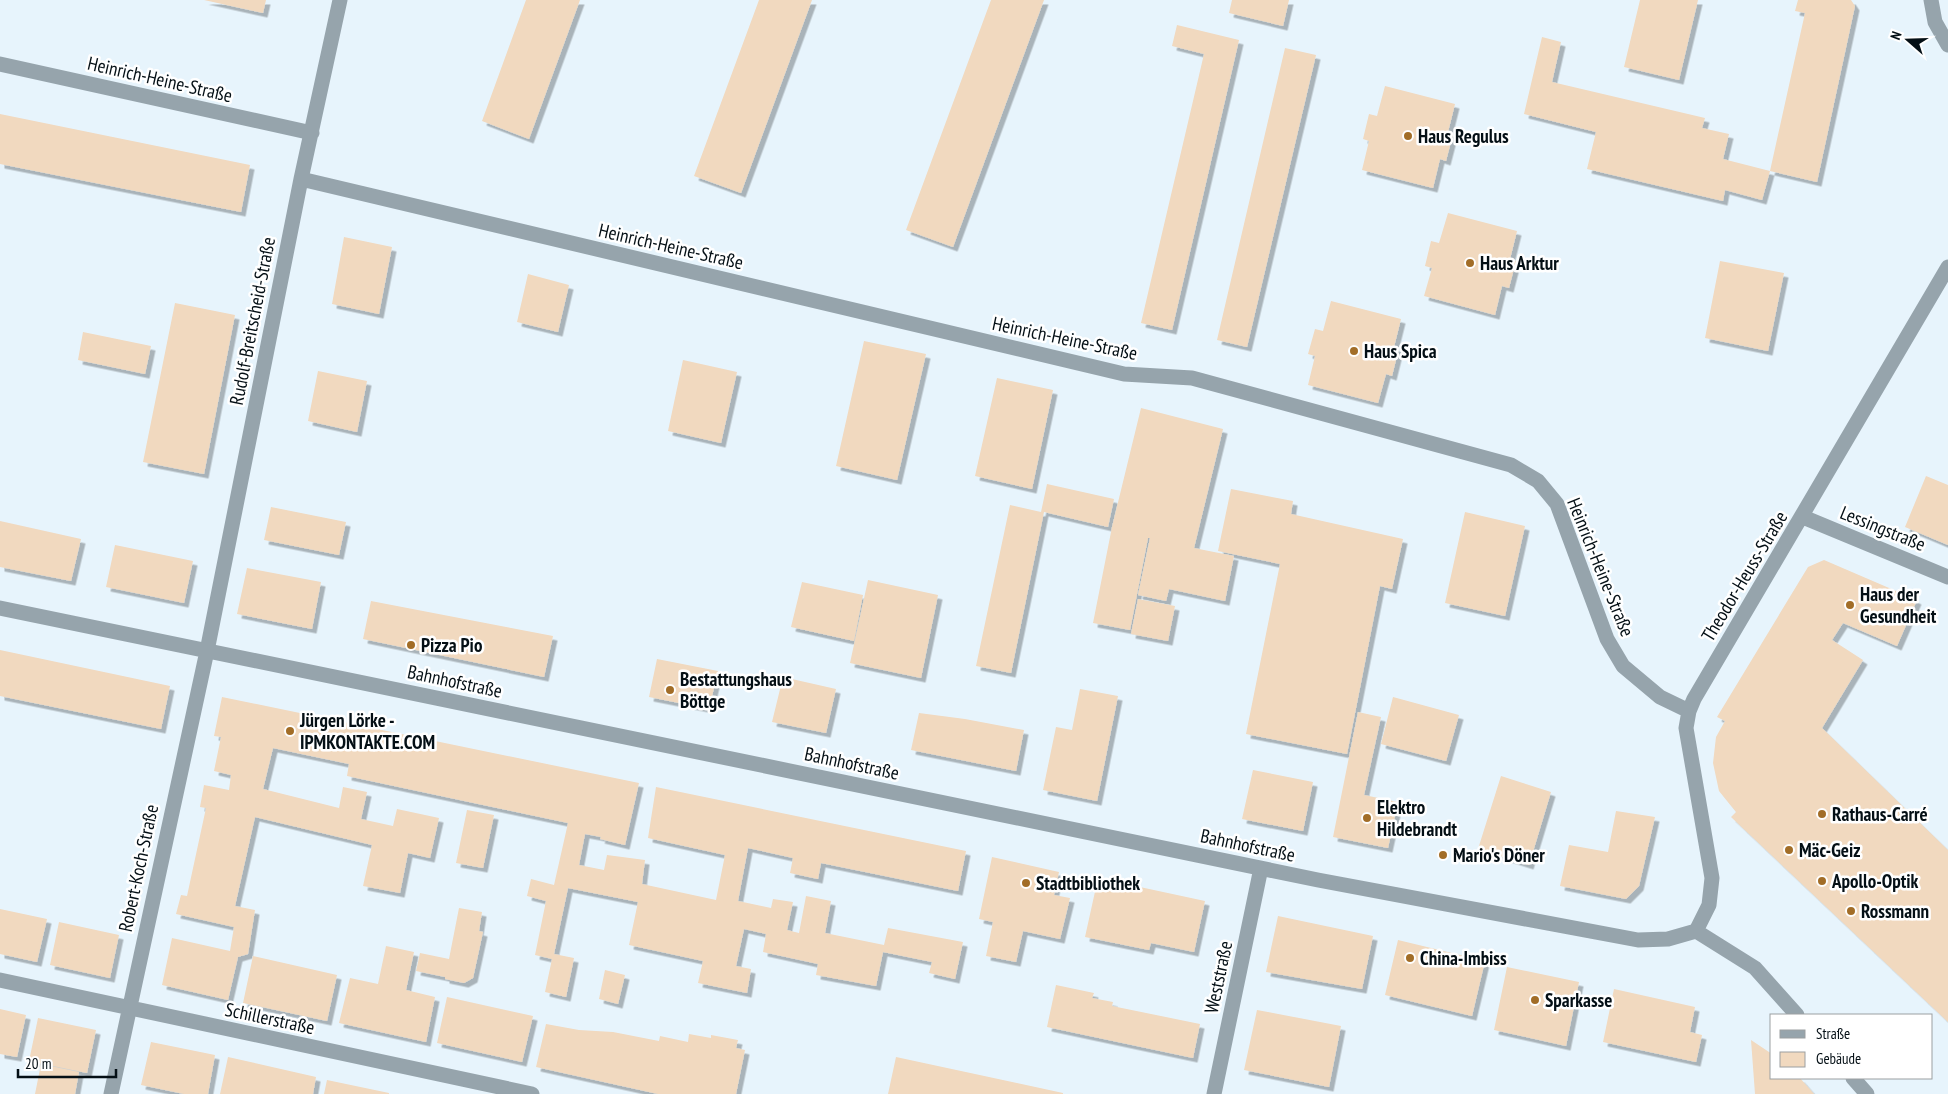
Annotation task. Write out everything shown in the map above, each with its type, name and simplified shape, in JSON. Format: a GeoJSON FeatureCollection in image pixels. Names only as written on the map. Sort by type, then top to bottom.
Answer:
{"type":"FeatureCollection","features":[{"type":"Feature","properties":{"kind":"street","name":"Rudolf-Breitscheid-Straße"},"geometry":{"type":"LineString","coordinates":[[207,651],[301,179],[340,0]]}},
{"type":"Feature","properties":{"kind":"street"},"geometry":{"type":"LineString","coordinates":[[1931,0],[1934,22],[1948,45]]}},
{"type":"Feature","properties":{"kind":"street","name":"Heinrich-Heine-Straße"},"geometry":{"type":"LineString","coordinates":[[0,64],[312,133]]}},
{"type":"Feature","properties":{"kind":"street","name":"Heinrich-Heine-Straße"},"geometry":{"type":"LineString","coordinates":[[301,179],[1124,374],[1192,378],[1511,464],[1538,481],[1556,504],[1606,640],[1623,666],[1660,697],[1689,711]]}},
{"type":"Feature","properties":{"kind":"street","name":"Theodor-Heuss-Straße"},"geometry":{"type":"LineString","coordinates":[[1696,931],[1709,905],[1712,878],[1686,728],[1689,711],[1694,699],[1803,517],[1948,267]]}},
{"type":"Feature","properties":{"kind":"street","name":"Lessingstraße"},"geometry":{"type":"LineString","coordinates":[[1803,517],[1948,577]]}},
{"type":"Feature","properties":{"kind":"street","name":"Bahnhofstraße"},"geometry":{"type":"LineString","coordinates":[[0,608],[1261,868],[1638,940],[1668,939],[1696,931]]}},
{"type":"Feature","properties":{"kind":"street","name":"Robert-Koch-Straße"},"geometry":{"type":"LineString","coordinates":[[111,1094],[128,1008],[207,651]]}},
{"type":"Feature","properties":{"kind":"street","name":"Weststraße"},"geometry":{"type":"LineString","coordinates":[[1214,1094],[1261,868]]}},
{"type":"Feature","properties":{"kind":"street"},"geometry":{"type":"LineString","coordinates":[[1696,931],[1755,968],[1796,1014]]}},
{"type":"Feature","properties":{"kind":"street","name":"Schillerstraße"},"geometry":{"type":"LineString","coordinates":[[0,980],[532,1094]]}},
{"type":"Feature","properties":{"kind":"street"},"geometry":{"type":"LineString","coordinates":[[1854,1079],[1867,1094]]}},
{"type":"Feature","properties":{"kind":"building"},"geometry":{"type":"Polygon","coordinates":[[[204,0],[266,0],[263,13],[204,0]]]}},
{"type":"Feature","properties":{"kind":"building"},"geometry":{"type":"Polygon","coordinates":[[[526,0],[580,0],[529,139],[482,121],[526,0]]]}},
{"type":"Feature","properties":{"kind":"building"},"geometry":{"type":"Polygon","coordinates":[[[759,0],[812,0],[741,193],[694,176],[759,0]]]}},
{"type":"Feature","properties":{"kind":"building"},"geometry":{"type":"Polygon","coordinates":[[[991,0],[1044,0],[953,247],[906,230],[991,0]]]}},
{"type":"Feature","properties":{"kind":"building"},"geometry":{"type":"Polygon","coordinates":[[[1232,0],[1289,0],[1283,26],[1229,13],[1232,0]]]}},
{"type":"Feature","properties":{"kind":"building"},"geometry":{"type":"Polygon","coordinates":[[[1640,0],[1698,0],[1679,80],[1624,67],[1640,0]]]}},
{"type":"Feature","properties":{"kind":"building"},"geometry":{"type":"Polygon","coordinates":[[[1798,0],[1851,0],[1855,6],[1817,182],[1770,171],[1805,13],[1795,11],[1798,0]]]}},
{"type":"Feature","properties":{"kind":"building"},"geometry":{"type":"Polygon","coordinates":[[[1177,25],[1239,40],[1172,330],[1141,323],[1204,54],[1172,46],[1177,25]]]}},
{"type":"Feature","properties":{"kind":"building"},"geometry":{"type":"Polygon","coordinates":[[[1542,37],[1561,42],[1552,82],[1705,118],[1702,128],[1729,134],[1723,159],[1770,171],[1762,200],[1725,190],[1723,201],[1587,169],[1596,132],[1524,114],[1542,37]]]}},
{"type":"Feature","properties":{"kind":"building"},"geometry":{"type":"Polygon","coordinates":[[[1285,48],[1316,55],[1247,347],[1217,340],[1285,48]]]}},
{"type":"Feature","properties":{"kind":"building","name":"Haus Regulus"},"geometry":{"type":"Polygon","coordinates":[[[1385,86],[1455,104],[1448,132],[1453,134],[1446,161],[1440,159],[1433,188],[1362,170],[1369,141],[1363,139],[1369,114],[1377,116],[1385,86]]]}},
{"type":"Feature","properties":{"kind":"building"},"geometry":{"type":"Polygon","coordinates":[[[0,114],[250,165],[241,212],[0,164],[0,114]]]}},
{"type":"Feature","properties":{"kind":"building","name":"Haus Arktur"},"geometry":{"type":"Polygon","coordinates":[[[1448,213],[1517,231],[1510,259],[1516,261],[1509,288],[1502,286],[1495,315],[1424,296],[1432,268],[1425,266],[1431,241],[1439,243],[1448,213]]]}},
{"type":"Feature","properties":{"kind":"building"},"geometry":{"type":"Polygon","coordinates":[[[344,237],[392,247],[379,314],[332,304],[344,237]]]}},
{"type":"Feature","properties":{"kind":"building"},"geometry":{"type":"Polygon","coordinates":[[[1720,261],[1784,273],[1768,351],[1705,338],[1720,261]]]}},
{"type":"Feature","properties":{"kind":"building"},"geometry":{"type":"Polygon","coordinates":[[[528,274],[569,285],[558,332],[517,322],[528,274]]]}},
{"type":"Feature","properties":{"kind":"building","name":"Haus Spica"},"geometry":{"type":"Polygon","coordinates":[[[1331,301],[1401,319],[1394,347],[1399,348],[1392,376],[1386,374],[1378,403],[1308,385],[1315,356],[1308,354],[1315,329],[1323,331],[1331,301]]]}},
{"type":"Feature","properties":{"kind":"building"},"geometry":{"type":"Polygon","coordinates":[[[175,303],[235,315],[204,474],[143,462],[175,303]]]}},
{"type":"Feature","properties":{"kind":"building"},"geometry":{"type":"Polygon","coordinates":[[[83,332],[151,346],[145,374],[78,360],[83,332]]]}},
{"type":"Feature","properties":{"kind":"building"},"geometry":{"type":"Polygon","coordinates":[[[864,341],[926,354],[897,480],[836,466],[864,341]]]}},
{"type":"Feature","properties":{"kind":"building"},"geometry":{"type":"Polygon","coordinates":[[[683,360],[737,372],[721,443],[668,431],[683,360]]]}},
{"type":"Feature","properties":{"kind":"building"},"geometry":{"type":"Polygon","coordinates":[[[318,371],[367,381],[357,432],[308,421],[318,371]]]}},
{"type":"Feature","properties":{"kind":"building"},"geometry":{"type":"Polygon","coordinates":[[[997,378],[1053,390],[1032,489],[975,476],[997,378]]]}},
{"type":"Feature","properties":{"kind":"building"},"geometry":{"type":"Polygon","coordinates":[[[1141,408],[1223,429],[1194,548],[1234,556],[1225,601],[1169,589],[1166,601],[1138,595],[1150,538],[1148,538],[1130,630],[1093,623],[1112,527],[1141,408]]]}},
{"type":"Feature","properties":{"kind":"building"},"geometry":{"type":"Polygon","coordinates":[[[1926,476],[1948,485],[1948,545],[1905,527],[1926,476]]]}},
{"type":"Feature","properties":{"kind":"building"},"geometry":{"type":"Polygon","coordinates":[[[1047,484],[1114,499],[1108,527],[1044,512],[1011,673],[976,666],[1010,505],[1041,512],[1047,484]]]}},
{"type":"Feature","properties":{"kind":"building"},"geometry":{"type":"Polygon","coordinates":[[[1231,489],[1293,501],[1291,514],[1403,539],[1392,589],[1380,586],[1347,754],[1246,734],[1280,564],[1218,551],[1231,489]]]}},
{"type":"Feature","properties":{"kind":"building"},"geometry":{"type":"Polygon","coordinates":[[[271,507],[346,522],[339,555],[264,540],[271,507]]]}},
{"type":"Feature","properties":{"kind":"building"},"geometry":{"type":"Polygon","coordinates":[[[1465,512],[1525,526],[1505,616],[1445,603],[1465,512]]]}},
{"type":"Feature","properties":{"kind":"building"},"geometry":{"type":"Polygon","coordinates":[[[0,521],[81,539],[71,581],[0,567],[0,521]]]}},
{"type":"Feature","properties":{"kind":"building"},"geometry":{"type":"Polygon","coordinates":[[[115,545],[193,561],[184,603],[106,587],[115,545]]]}},
{"type":"Feature","properties":{"kind":"building","name":"Rathaus-Carré"},"geometry":{"type":"Polygon","coordinates":[[[1824,560],[1917,600],[1897,646],[1843,623],[1832,640],[1863,660],[1822,728],[1948,850],[1948,1022],[1731,817],[1736,812],[1719,791],[1713,763],[1716,737],[1725,721],[1717,717],[1808,567],[1824,560]]]}},
{"type":"Feature","properties":{"kind":"building"},"geometry":{"type":"Polygon","coordinates":[[[247,568],[321,582],[312,629],[237,614],[247,568]]]}},
{"type":"Feature","properties":{"kind":"building"},"geometry":{"type":"Polygon","coordinates":[[[868,580],[938,595],[921,678],[850,663],[868,580]]]}},
{"type":"Feature","properties":{"kind":"building"},"geometry":{"type":"Polygon","coordinates":[[[802,582],[863,595],[854,641],[791,627],[802,582]]]}},
{"type":"Feature","properties":{"kind":"building"},"geometry":{"type":"Polygon","coordinates":[[[1138,599],[1175,606],[1168,641],[1131,634],[1138,599]]]}},
{"type":"Feature","properties":{"kind":"building"},"geometry":{"type":"Polygon","coordinates":[[[371,601],[553,636],[544,677],[363,639],[371,601]]]}},
{"type":"Feature","properties":{"kind":"building"},"geometry":{"type":"Polygon","coordinates":[[[0,650],[170,686],[161,729],[0,696],[0,650]]]}},
{"type":"Feature","properties":{"kind":"building"},"geometry":{"type":"Polygon","coordinates":[[[657,659],[718,671],[709,709],[649,697],[657,659]]]}},
{"type":"Feature","properties":{"kind":"building"},"geometry":{"type":"Polygon","coordinates":[[[783,677],[836,689],[826,733],[772,722],[783,677]]]}},
{"type":"Feature","properties":{"kind":"building"},"geometry":{"type":"Polygon","coordinates":[[[1080,689],[1118,696],[1097,801],[1043,790],[1056,727],[1072,730],[1080,689]]]}},
{"type":"Feature","properties":{"kind":"building"},"geometry":{"type":"Polygon","coordinates":[[[222,697],[639,783],[625,845],[585,834],[579,865],[604,870],[607,855],[645,860],[642,884],[716,900],[725,855],[648,838],[656,787],[966,851],[958,891],[821,863],[818,879],[790,873],[793,858],[748,848],[738,901],[771,908],[773,899],[793,902],[787,930],[799,933],[806,896],[831,901],[825,933],[884,945],[888,928],[963,942],[955,979],[929,973],[932,962],[883,952],[876,986],[816,975],[818,964],[763,952],[766,934],[744,929],[736,966],[751,969],[747,993],[698,983],[703,961],[629,945],[638,902],[568,888],[554,954],[574,958],[566,997],[545,992],[552,959],[535,955],[546,901],[527,896],[531,879],[554,885],[568,823],[347,776],[349,764],[273,748],[263,789],[339,808],[343,787],[367,792],[361,819],[393,826],[397,809],[439,818],[430,858],[408,853],[400,893],[363,886],[372,845],[255,817],[235,906],[255,910],[248,954],[238,957],[228,1000],[162,985],[172,938],[230,951],[234,927],[176,914],[181,895],[187,896],[206,808],[200,807],[204,785],[229,790],[231,775],[214,771],[221,737],[214,736],[222,697]]]}},
{"type":"Feature","properties":{"kind":"building"},"geometry":{"type":"Polygon","coordinates":[[[1393,697],[1459,715],[1446,761],[1381,744],[1393,697]]]}},
{"type":"Feature","properties":{"kind":"building"},"geometry":{"type":"Polygon","coordinates":[[[1358,712],[1381,717],[1364,795],[1398,802],[1388,848],[1333,837],[1358,712]]]}},
{"type":"Feature","properties":{"kind":"building"},"geometry":{"type":"Polygon","coordinates":[[[919,713],[1024,730],[1016,771],[911,750],[919,713]]]}},
{"type":"Feature","properties":{"kind":"building"},"geometry":{"type":"Polygon","coordinates":[[[1253,770],[1313,782],[1303,831],[1242,819],[1253,770]]]}},
{"type":"Feature","properties":{"kind":"building"},"geometry":{"type":"Polygon","coordinates":[[[1501,776],[1551,792],[1529,865],[1478,849],[1501,776]]]}},
{"type":"Feature","properties":{"kind":"building"},"geometry":{"type":"Polygon","coordinates":[[[467,810],[494,815],[483,868],[456,863],[467,810]]]}},
{"type":"Feature","properties":{"kind":"building"},"geometry":{"type":"Polygon","coordinates":[[[1616,811],[1655,817],[1639,886],[1626,899],[1560,886],[1569,845],[1608,852],[1616,811]]]}},
{"type":"Feature","properties":{"kind":"building"},"geometry":{"type":"Polygon","coordinates":[[[992,857],[1059,872],[1054,895],[1070,898],[1060,939],[1023,931],[1016,962],[986,956],[993,922],[979,919],[992,857]]]}},
{"type":"Feature","properties":{"kind":"building"},"geometry":{"type":"Polygon","coordinates":[[[1098,878],[1205,901],[1194,952],[1151,943],[1149,950],[1085,937],[1098,878]]]}},
{"type":"Feature","properties":{"kind":"building"},"geometry":{"type":"Polygon","coordinates":[[[459,908],[482,912],[479,931],[483,932],[473,978],[464,983],[416,971],[420,953],[449,959],[459,908]]]}},
{"type":"Feature","properties":{"kind":"building"},"geometry":{"type":"Polygon","coordinates":[[[0,909],[47,919],[37,962],[0,954],[0,909]]]}},
{"type":"Feature","properties":{"kind":"building"},"geometry":{"type":"Polygon","coordinates":[[[1278,916],[1373,936],[1362,989],[1266,972],[1278,916]]]}},
{"type":"Feature","properties":{"kind":"building"},"geometry":{"type":"Polygon","coordinates":[[[59,922],[119,935],[110,978],[50,965],[59,922]]]}},
{"type":"Feature","properties":{"kind":"building"},"geometry":{"type":"Polygon","coordinates":[[[1398,940],[1485,961],[1472,1016],[1385,995],[1398,940]]]}},
{"type":"Feature","properties":{"kind":"building"},"geometry":{"type":"Polygon","coordinates":[[[386,946],[414,952],[406,990],[435,997],[426,1042],[339,1023],[350,978],[378,984],[386,946]]]}},
{"type":"Feature","properties":{"kind":"building"},"geometry":{"type":"Polygon","coordinates":[[[253,956],[337,975],[327,1021],[243,1003],[253,956]]]}},
{"type":"Feature","properties":{"kind":"building"},"geometry":{"type":"Polygon","coordinates":[[[1507,967],[1579,982],[1566,1046],[1494,1030],[1507,967]]]}},
{"type":"Feature","properties":{"kind":"building"},"geometry":{"type":"Polygon","coordinates":[[[605,970],[625,975],[618,1004],[599,999],[605,970]]]}},
{"type":"Feature","properties":{"kind":"building"},"geometry":{"type":"Polygon","coordinates":[[[1056,985],[1094,993],[1092,998],[1113,1002],[1112,1006],[1200,1024],[1193,1058],[1047,1027],[1056,985]]]}},
{"type":"Feature","properties":{"kind":"building"},"geometry":{"type":"Polygon","coordinates":[[[1614,989],[1695,1007],[1690,1032],[1702,1035],[1696,1062],[1603,1042],[1614,989]]]}},
{"type":"Feature","properties":{"kind":"building"},"geometry":{"type":"Polygon","coordinates":[[[447,997],[533,1016],[522,1062],[437,1043],[447,997]]]}},
{"type":"Feature","properties":{"kind":"building"},"geometry":{"type":"Polygon","coordinates":[[[0,1009],[26,1015],[17,1057],[0,1054],[0,1009]]]}},
{"type":"Feature","properties":{"kind":"building"},"geometry":{"type":"Polygon","coordinates":[[[1257,1010],[1341,1026],[1329,1087],[1244,1070],[1257,1010]]]}},
{"type":"Feature","properties":{"kind":"building"},"geometry":{"type":"Polygon","coordinates":[[[38,1018],[96,1030],[87,1073],[29,1061],[38,1018]]]}},
{"type":"Feature","properties":{"kind":"building"},"geometry":{"type":"Polygon","coordinates":[[[546,1024],[579,1030],[613,1032],[659,1041],[660,1036],[688,1042],[689,1034],[711,1038],[711,1035],[738,1040],[736,1048],[745,1050],[736,1094],[658,1094],[536,1067],[546,1024]]]}},
{"type":"Feature","properties":{"kind":"building"},"geometry":{"type":"Polygon","coordinates":[[[1751,1040],[1770,1053],[1770,1079],[1801,1079],[1814,1094],[1755,1094],[1751,1040]]]}},
{"type":"Feature","properties":{"kind":"building"},"geometry":{"type":"Polygon","coordinates":[[[151,1042],[215,1055],[208,1094],[184,1094],[141,1085],[151,1042]]]}},
{"type":"Feature","properties":{"kind":"building"},"geometry":{"type":"Polygon","coordinates":[[[228,1057],[316,1077],[313,1094],[220,1094],[228,1057]]]}},
{"type":"Feature","properties":{"kind":"building"},"geometry":{"type":"Polygon","coordinates":[[[896,1057],[1063,1093],[1063,1094],[888,1094],[896,1057]]]}},
{"type":"Feature","properties":{"kind":"building"},"geometry":{"type":"Polygon","coordinates":[[[41,1064],[79,1072],[75,1094],[35,1094],[41,1064]]]}},
{"type":"Feature","properties":{"kind":"building"},"geometry":{"type":"Polygon","coordinates":[[[327,1080],[389,1093],[389,1094],[324,1094],[327,1080]]]}},
{"type":"Feature","properties":{"kind":"place","name":"Haus Regulus"},"geometry":{"type":"Point","coordinates":[1408,136]}},
{"type":"Feature","properties":{"kind":"place","name":"Haus Arktur"},"geometry":{"type":"Point","coordinates":[1470,263]}},
{"type":"Feature","properties":{"kind":"place","name":"Haus Spica"},"geometry":{"type":"Point","coordinates":[1354,351]}},
{"type":"Feature","properties":{"kind":"place","name":"Haus der Gesundheit"},"geometry":{"type":"Point","coordinates":[1850,605]}},
{"type":"Feature","properties":{"kind":"place","name":"Pizza Pio"},"geometry":{"type":"Point","coordinates":[411,645]}},
{"type":"Feature","properties":{"kind":"place","name":"Bestattungshaus Böttge"},"geometry":{"type":"Point","coordinates":[670,690]}},
{"type":"Feature","properties":{"kind":"place","name":"Jürgen Lörke - IPMKONTAKTE.COM"},"geometry":{"type":"Point","coordinates":[290,731]}},
{"type":"Feature","properties":{"kind":"place","name":"Rathaus-Carré"},"geometry":{"type":"Point","coordinates":[1822,814]}},
{"type":"Feature","properties":{"kind":"place","name":"Elektro Hildebrandt"},"geometry":{"type":"Point","coordinates":[1367,818]}},
{"type":"Feature","properties":{"kind":"place","name":"Mäc-Geiz"},"geometry":{"type":"Point","coordinates":[1789,850]}},
{"type":"Feature","properties":{"kind":"place","name":"Mario's Döner"},"geometry":{"type":"Point","coordinates":[1443,855]}},
{"type":"Feature","properties":{"kind":"place","name":"Apollo-Optik"},"geometry":{"type":"Point","coordinates":[1822,881]}},
{"type":"Feature","properties":{"kind":"place","name":"Stadtbibliothek"},"geometry":{"type":"Point","coordinates":[1026,883]}},
{"type":"Feature","properties":{"kind":"place","name":"Rossmann"},"geometry":{"type":"Point","coordinates":[1851,911]}},
{"type":"Feature","properties":{"kind":"place","name":"China-Imbiss"},"geometry":{"type":"Point","coordinates":[1410,958]}},
{"type":"Feature","properties":{"kind":"place","name":"Sparkasse"},"geometry":{"type":"Point","coordinates":[1535,1000]}}]}
